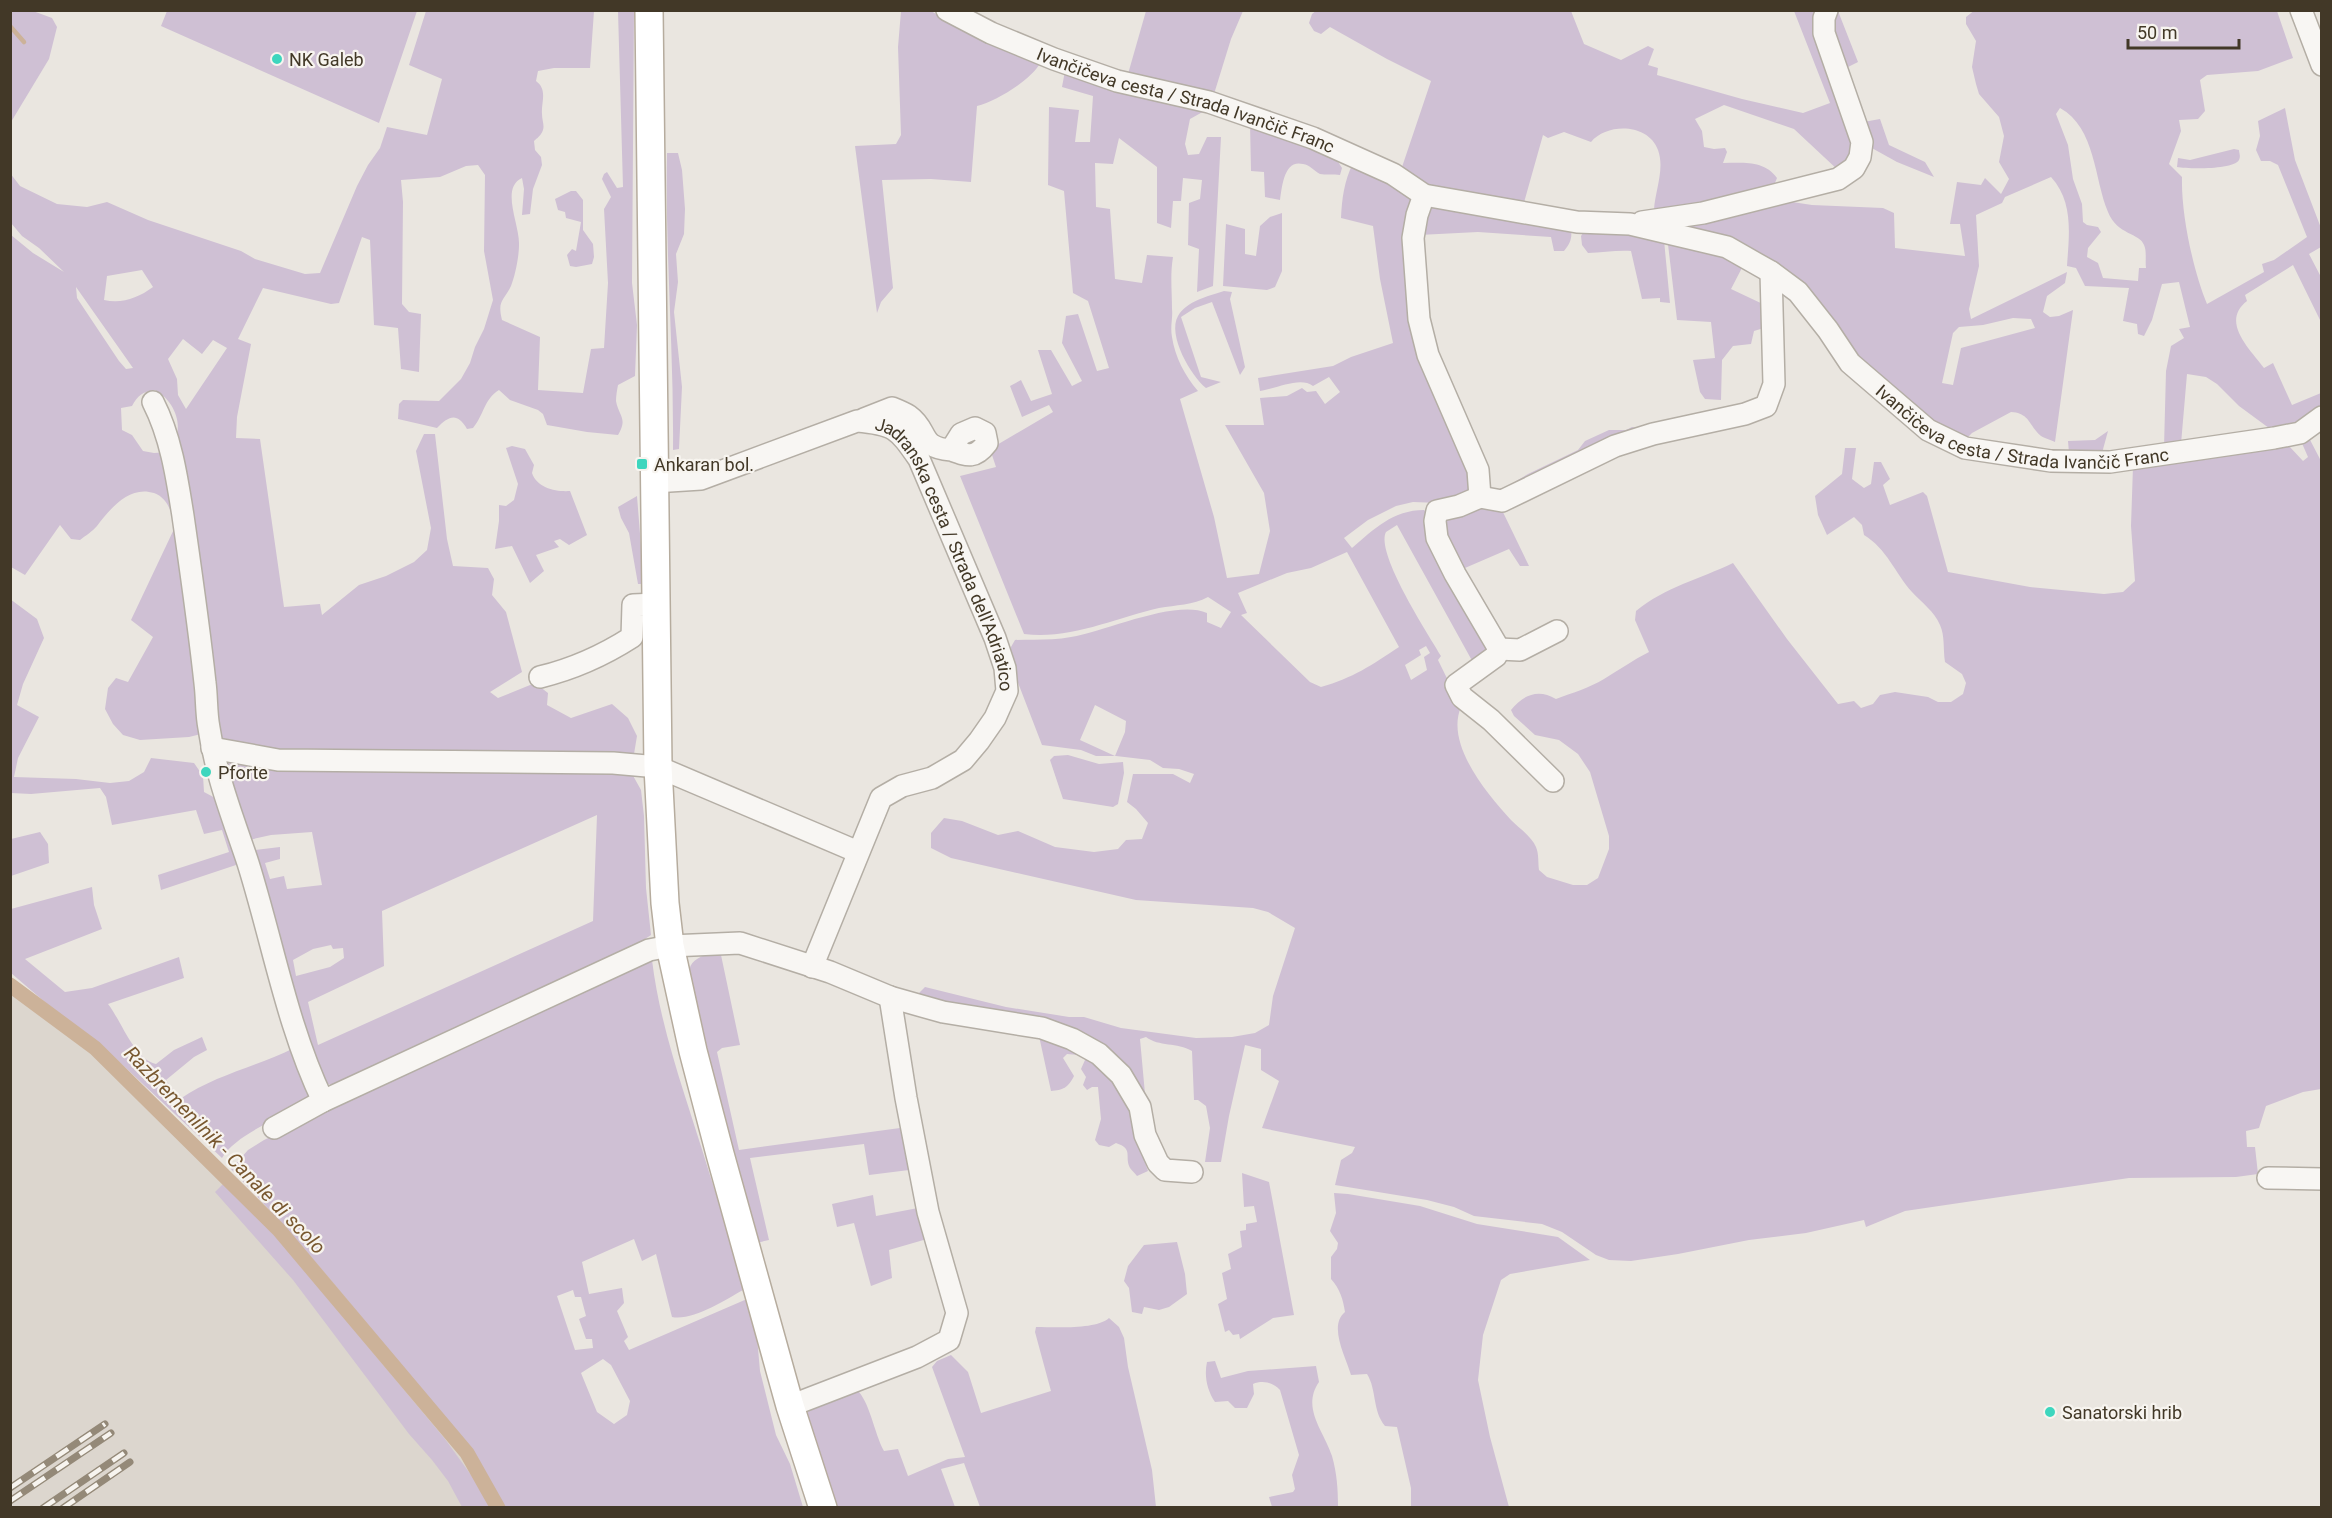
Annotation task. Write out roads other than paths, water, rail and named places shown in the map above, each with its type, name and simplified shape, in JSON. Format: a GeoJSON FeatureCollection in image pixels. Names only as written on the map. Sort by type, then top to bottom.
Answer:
{"type":"FeatureCollection","features":[{"type":"Feature","properties":{"kind":"main road"},"geometry":{"type":"LineString","coordinates":[[649,10],[658,767],[664,903],[670,946],[693,1051],[790,1406],[823,1508]]}},
{"type":"Feature","properties":{"kind":"street","name":"Ivančičeva cesta / Strada Ivančič Franc"},"geometry":{"type":"LineString","coordinates":[[947,10],[991,33],[1107,78],[1209,102],[1313,138],[1393,174],[1424,195],[1577,222],[1630,224],[1703,213],[1814,187],[1838,179],[1854,168],[1860,156],[1862,142],[1824,33],[1824,18],[1827,10]]}},
{"type":"Feature","properties":{"kind":"street"},"geometry":{"type":"LineString","coordinates":[[2301,10],[2322,65]]}},
{"type":"Feature","properties":{"kind":"street"},"geometry":{"type":"LineString","coordinates":[[1424,195],[1417,215],[1413,238],[1419,319],[1428,355],[1478,470],[1480,497]]}},
{"type":"Feature","properties":{"kind":"street","name":"Ivančičeva cesta / Strada Ivančič Franc"},"geometry":{"type":"LineString","coordinates":[[1630,224],[1727,247],[1771,272],[1798,292],[1850,363],[1928,430],[1965,448],[2051,461],[2110,462],[2300,433],[2322,417]]}},
{"type":"Feature","properties":{"kind":"street"},"geometry":{"type":"LineString","coordinates":[[1499,649],[1455,574],[1437,538],[1437,511],[1459,506],[1480,497],[1502,501],[1615,446],[1653,434],[1745,414],[1766,406],[1774,384],[1771,272]]}},
{"type":"Feature","properties":{"kind":"street"},"geometry":{"type":"LineString","coordinates":[[153,402],[163,421],[178,483],[193,584],[212,748],[230,816],[248,864],[270,948],[310,1074],[323,1101]]}},
{"type":"Feature","properties":{"kind":"street"},"geometry":{"type":"LineString","coordinates":[[857,421],[892,408],[910,417],[928,443],[938,449],[951,450]]}},
{"type":"Feature","properties":{"kind":"street","name":"Jadranska cesta / Strada dell'Adriatico"},"geometry":{"type":"LineString","coordinates":[[654,482],[701,480],[857,421],[883,423],[902,435],[919,459],[995,638],[1005,668],[1007,691],[995,718],[963,760],[932,778],[903,786],[881,798],[812,967]]}},
{"type":"Feature","properties":{"kind":"street"},"geometry":{"type":"LineString","coordinates":[[540,677],[567,670],[616,648],[632,637],[633,605],[656,604]]}},
{"type":"Feature","properties":{"kind":"street"},"geometry":{"type":"LineString","coordinates":[[1499,649],[1520,650],[1557,631]]}},
{"type":"Feature","properties":{"kind":"street"},"geometry":{"type":"LineString","coordinates":[[1499,649],[1496,656],[1456,685],[1462,698],[1491,720],[1553,781]]}},
{"type":"Feature","properties":{"kind":"street"},"geometry":{"type":"LineString","coordinates":[[212,748],[289,760],[613,763],[658,767],[858,852]]}},
{"type":"Feature","properties":{"kind":"street"},"geometry":{"type":"LineString","coordinates":[[274,1128],[323,1101],[648,950],[670,946],[740,943],[812,967],[890,997],[943,1012],[1042,1029],[1072,1039],[1099,1054],[1121,1075],[1140,1107],[1145,1135],[1158,1162],[1165,1170],[1192,1172]]}},
{"type":"Feature","properties":{"kind":"street"},"geometry":{"type":"LineString","coordinates":[[790,1406],[917,1357],[949,1340],[957,1313],[928,1212],[906,1098],[890,997]]}},
{"type":"Feature","properties":{"kind":"street"},"geometry":{"type":"LineString","coordinates":[[2268,1178],[2322,1179]]}},
{"type":"Feature","properties":{"kind":"waterway"},"geometry":{"type":"LineString","coordinates":[[10,26],[24,42]]}},
{"type":"Feature","properties":{"kind":"waterway","name":"Razbremenilnik - Canale di scolo"},"geometry":{"type":"LineString","coordinates":[[10,985],[95,1048],[279,1230],[467,1453],[498,1508]]}},
{"type":"Feature","properties":{"kind":"railway"},"geometry":{"type":"LineString","coordinates":[[10,1488],[105,1424]]}},
{"type":"Feature","properties":{"kind":"railway"},"geometry":{"type":"LineString","coordinates":[[10,1501],[111,1433]]}},
{"type":"Feature","properties":{"kind":"railway"},"geometry":{"type":"LineString","coordinates":[[43,1508],[124,1453]]}},
{"type":"Feature","properties":{"kind":"railway"},"geometry":{"type":"LineString","coordinates":[[63,1508],[130,1462]]}},
{"type":"Feature","properties":{"kind":"place","name":"NK Galeb"},"geometry":{"type":"Point","coordinates":[277,59]}},
{"type":"Feature","properties":{"kind":"place","name":"Ankaran bol."},"geometry":{"type":"Point","coordinates":[642,464]}},
{"type":"Feature","properties":{"kind":"place","name":"Pforte"},"geometry":{"type":"Point","coordinates":[206,772]}},
{"type":"Feature","properties":{"kind":"place","name":"Sanatorski hrib"},"geometry":{"type":"Point","coordinates":[2050,1412]}}]}
